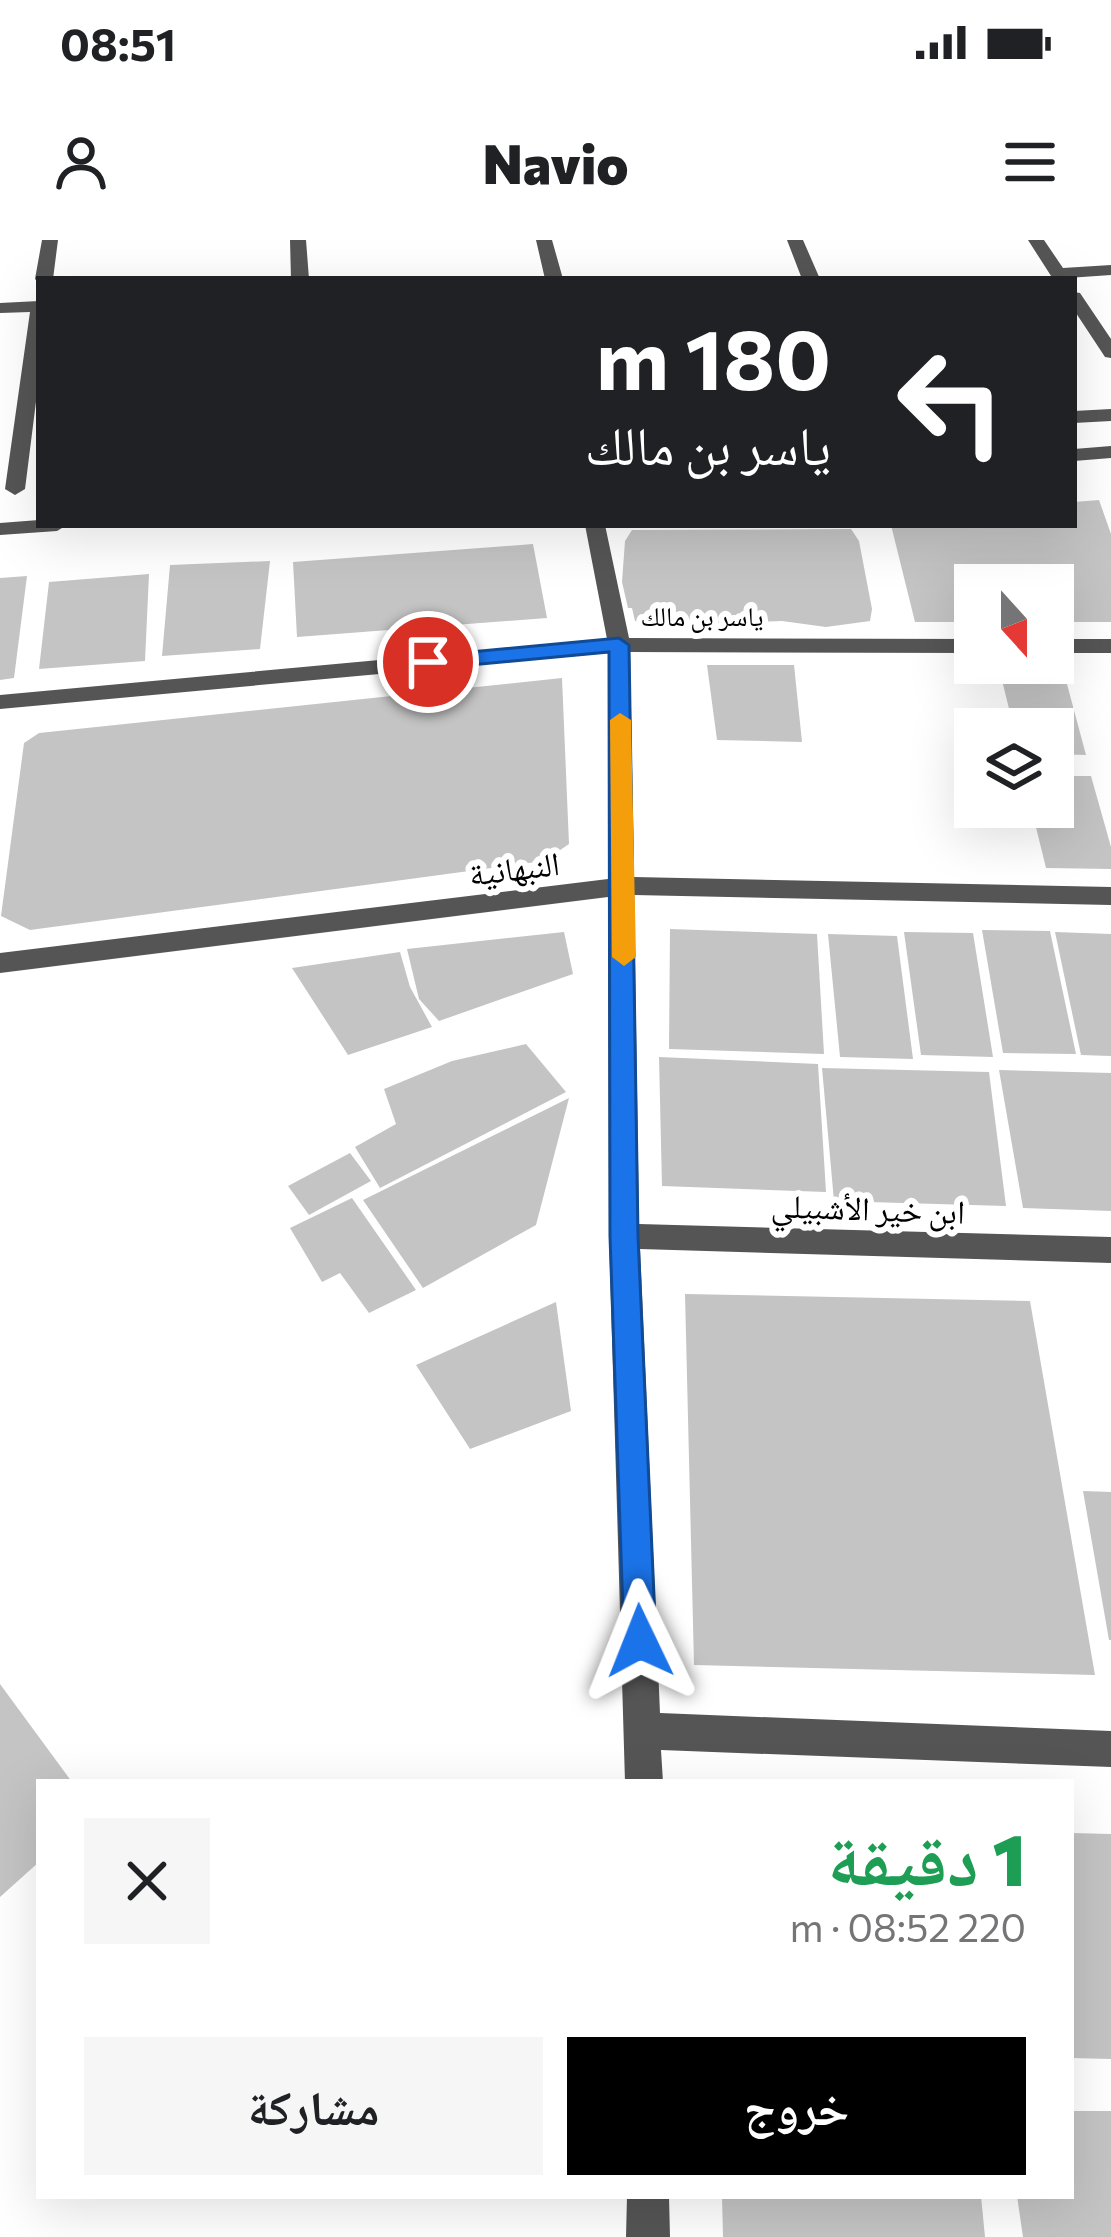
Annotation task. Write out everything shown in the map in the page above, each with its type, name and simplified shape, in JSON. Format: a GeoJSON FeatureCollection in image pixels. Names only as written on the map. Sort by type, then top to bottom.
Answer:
{"type":"FeatureCollection","features":[{"type":"Feature","properties":{"kind":"street"},"geometry":{"type":"LineString","coordinates":[[44,276],[50,240]]}},
{"type":"Feature","properties":{"kind":"street"},"geometry":{"type":"LineString","coordinates":[[298,240],[300,276]]}},
{"type":"Feature","properties":{"kind":"street"},"geometry":{"type":"LineString","coordinates":[[544,240],[553,276]]}},
{"type":"Feature","properties":{"kind":"street"},"geometry":{"type":"LineString","coordinates":[[795,240],[810,276]]}},
{"type":"Feature","properties":{"kind":"street"},"geometry":{"type":"LineString","coordinates":[[1036,240],[1060,276],[1111,270]]}},
{"type":"Feature","properties":{"kind":"street"},"geometry":{"type":"LineString","coordinates":[[1077,302],[1111,353]]}},
{"type":"Feature","properties":{"kind":"street"},"geometry":{"type":"LineString","coordinates":[[0,308],[36,307]]}},
{"type":"Feature","properties":{"kind":"street"},"geometry":{"type":"LineString","coordinates":[[8,489],[36,325]]}},
{"type":"Feature","properties":{"kind":"street"},"geometry":{"type":"LineString","coordinates":[[1077,417],[1111,415]]}},
{"type":"Feature","properties":{"kind":"street"},"geometry":{"type":"LineString","coordinates":[[1077,455],[1111,452]]}},
{"type":"Feature","properties":{"kind":"street"},"geometry":{"type":"LineString","coordinates":[[0,529],[36,526]]}},
{"type":"Feature","properties":{"kind":"street"},"geometry":{"type":"LineString","coordinates":[[596,528],[619,645],[624,1236],[644,1779]]}},
{"type":"Feature","properties":{"kind":"street","name":"ياسر بن مالك"},"geometry":{"type":"LineString","coordinates":[[0,702],[619,645],[954,646]]}},
{"type":"Feature","properties":{"kind":"street"},"geometry":{"type":"LineString","coordinates":[[1074,646],[1111,646]]}},
{"type":"Feature","properties":{"kind":"street","name":"النبهانية"},"geometry":{"type":"LineString","coordinates":[[0,963],[624,886],[1111,896]]}},
{"type":"Feature","properties":{"kind":"street","name":"ابن خير الأشبيلي"},"geometry":{"type":"LineString","coordinates":[[624,1236],[1111,1250]]}},
{"type":"Feature","properties":{"kind":"street"},"geometry":{"type":"LineString","coordinates":[[644,1731],[1111,1749]]}},
{"type":"Feature","properties":{"kind":"street"},"geometry":{"type":"LineString","coordinates":[[648,2199],[649,2237]]}},
{"type":"Feature","properties":{"kind":"building"},"geometry":{"type":"Polygon","coordinates":[[[1099,500],[1111,534],[1111,622],[1074,622],[1074,564],[954,564],[954,622],[915,622],[892,528],[1077,528],[1077,502],[1099,500]]]}},
{"type":"Feature","properties":{"kind":"building"},"geometry":{"type":"Polygon","coordinates":[[[851,529],[859,541],[872,609],[870,621],[826,627],[782,621],[654,625],[635,621],[628,608],[622,582],[625,541],[632,530],[851,529]]]}},
{"type":"Feature","properties":{"kind":"building"},"geometry":{"type":"Polygon","coordinates":[[[533,544],[547,618],[297,637],[293,562],[533,544]]]}},
{"type":"Feature","properties":{"kind":"building"},"geometry":{"type":"Polygon","coordinates":[[[270,561],[260,649],[162,656],[170,565],[270,561]]]}},
{"type":"Feature","properties":{"kind":"building"},"geometry":{"type":"Polygon","coordinates":[[[149,574],[145,661],[39,669],[49,582],[149,574]]]}},
{"type":"Feature","properties":{"kind":"building"},"geometry":{"type":"Polygon","coordinates":[[[27,576],[14,678],[0,680],[0,578],[27,576]]]}},
{"type":"Feature","properties":{"kind":"building"},"geometry":{"type":"Polygon","coordinates":[[[707,665],[794,665],[802,742],[717,740],[707,665]]]}},
{"type":"Feature","properties":{"kind":"building"},"geometry":{"type":"Polygon","coordinates":[[[562,678],[569,844],[544,861],[30,930],[1,916],[24,743],[39,733],[562,678]]]}},
{"type":"Feature","properties":{"kind":"building"},"geometry":{"type":"Polygon","coordinates":[[[1003,684],[1067,684],[1073,708],[1009,708],[1003,684]]]}},
{"type":"Feature","properties":{"kind":"building"},"geometry":{"type":"Polygon","coordinates":[[[1074,710],[1086,755],[1074,755],[1074,710]]]}},
{"type":"Feature","properties":{"kind":"building"},"geometry":{"type":"Polygon","coordinates":[[[1074,776],[1091,776],[1111,847],[1111,869],[1046,868],[1036,828],[1074,828],[1074,776]]]}},
{"type":"Feature","properties":{"kind":"building"},"geometry":{"type":"Polygon","coordinates":[[[670,929],[817,934],[824,1054],[669,1049],[670,929]]]}},
{"type":"Feature","properties":{"kind":"building"},"geometry":{"type":"Polygon","coordinates":[[[982,930],[1050,931],[1076,1054],[1003,1053],[982,930]]]}},
{"type":"Feature","properties":{"kind":"building"},"geometry":{"type":"Polygon","coordinates":[[[564,932],[573,974],[439,1021],[419,999],[407,949],[564,932]]]}},
{"type":"Feature","properties":{"kind":"building"},"geometry":{"type":"Polygon","coordinates":[[[904,932],[973,933],[993,1057],[921,1055],[904,932]]]}},
{"type":"Feature","properties":{"kind":"building"},"geometry":{"type":"Polygon","coordinates":[[[1055,932],[1111,934],[1111,1056],[1081,1055],[1055,932]]]}},
{"type":"Feature","properties":{"kind":"building"},"geometry":{"type":"Polygon","coordinates":[[[828,934],[897,936],[913,1059],[840,1057],[828,934]]]}},
{"type":"Feature","properties":{"kind":"building"},"geometry":{"type":"Polygon","coordinates":[[[400,952],[410,987],[432,1027],[348,1055],[292,968],[400,952]]]}},
{"type":"Feature","properties":{"kind":"building"},"geometry":{"type":"Polygon","coordinates":[[[526,1044],[566,1092],[380,1188],[355,1147],[396,1124],[384,1089],[452,1061],[526,1044]]]}},
{"type":"Feature","properties":{"kind":"building"},"geometry":{"type":"Polygon","coordinates":[[[659,1057],[818,1064],[826,1192],[662,1186],[659,1057]]]}},
{"type":"Feature","properties":{"kind":"building"},"geometry":{"type":"Polygon","coordinates":[[[822,1068],[989,1072],[1006,1206],[834,1201],[822,1068]]]}},
{"type":"Feature","properties":{"kind":"building"},"geometry":{"type":"Polygon","coordinates":[[[999,1070],[1111,1073],[1111,1211],[1023,1208],[999,1070]]]}},
{"type":"Feature","properties":{"kind":"building"},"geometry":{"type":"Polygon","coordinates":[[[569,1098],[536,1225],[423,1288],[363,1200],[569,1098]]]}},
{"type":"Feature","properties":{"kind":"building"},"geometry":{"type":"Polygon","coordinates":[[[350,1153],[371,1181],[309,1215],[288,1186],[350,1153]]]}},
{"type":"Feature","properties":{"kind":"building"},"geometry":{"type":"Polygon","coordinates":[[[352,1198],[416,1290],[369,1313],[340,1273],[322,1282],[290,1228],[352,1198]]]}},
{"type":"Feature","properties":{"kind":"building"},"geometry":{"type":"Polygon","coordinates":[[[685,1294],[1030,1301],[1095,1675],[694,1665],[685,1294]]]}},
{"type":"Feature","properties":{"kind":"building"},"geometry":{"type":"Polygon","coordinates":[[[556,1302],[571,1411],[470,1449],[416,1365],[556,1302]]]}},
{"type":"Feature","properties":{"kind":"building"},"geometry":{"type":"Polygon","coordinates":[[[1083,1491],[1111,1492],[1111,1640],[1109,1640],[1083,1491]]]}},
{"type":"Feature","properties":{"kind":"building"},"geometry":{"type":"Polygon","coordinates":[[[0,1684],[70,1779],[36,1779],[36,1865],[0,1897],[0,1684]]]}},
{"type":"Feature","properties":{"kind":"building"},"geometry":{"type":"Polygon","coordinates":[[[1074,1833],[1111,1834],[1111,2059],[1074,2058],[1074,1833]]]}},
{"type":"Feature","properties":{"kind":"building"},"geometry":{"type":"Polygon","coordinates":[[[1074,2111],[1111,2111],[1111,2237],[1023,2237],[1017,2199],[1074,2199],[1074,2111]]]}},
{"type":"Feature","properties":{"kind":"building"},"geometry":{"type":"Polygon","coordinates":[[[722,2199],[981,2199],[985,2237],[723,2237],[722,2199]]]}},
{"type":"Feature","properties":{"kind":"slow traffic"},"geometry":{"type":"LineString","coordinates":[[620,720],[624,957]]}},
{"type":"Feature","properties":{"kind":"route"},"geometry":{"type":"LineString","coordinates":[[428,662],[619,645],[624,1236],[640,1641]]}}]}
